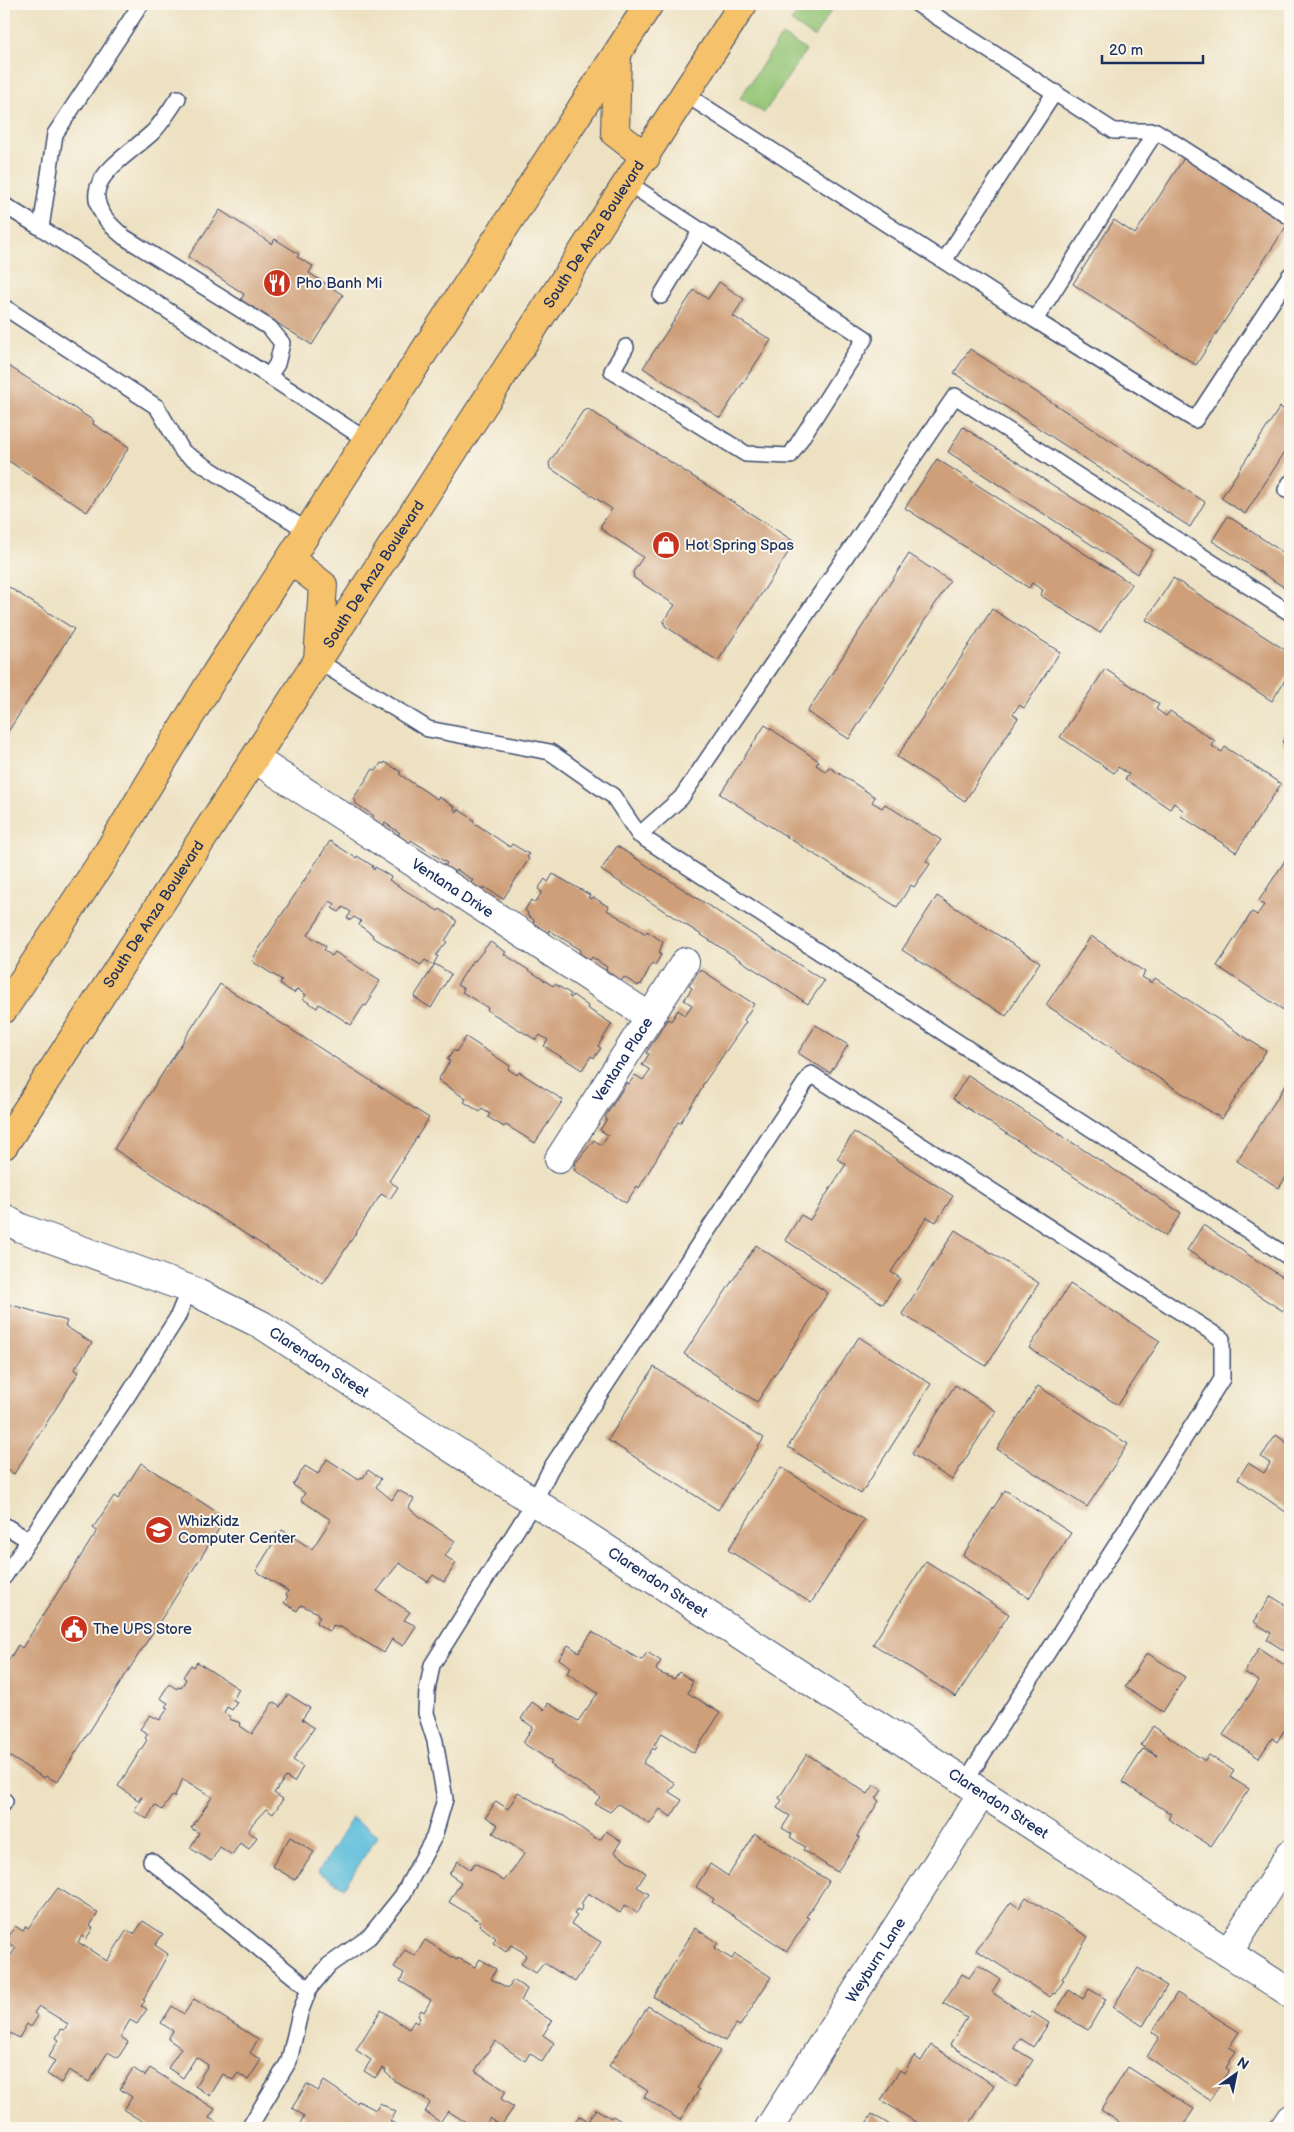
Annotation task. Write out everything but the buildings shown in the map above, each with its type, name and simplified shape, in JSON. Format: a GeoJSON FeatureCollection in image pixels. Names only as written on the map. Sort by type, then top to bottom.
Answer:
{"type":"FeatureCollection","features":[{"type":"Feature","properties":{"kind":"main road"},"geometry":{"type":"LineString","coordinates":[[4,1009],[105,857],[216,673],[291,560],[649,4]]}},
{"type":"Feature","properties":{"kind":"main road","name":"South De Anza Boulevard"},"geometry":{"type":"LineString","coordinates":[[4,1145],[646,157],[743,4]]}},
{"type":"Feature","properties":{"kind":"main road"},"geometry":{"type":"LineString","coordinates":[[616,55],[615,133],[646,157]]}},
{"type":"Feature","properties":{"kind":"main road"},"geometry":{"type":"LineString","coordinates":[[291,560],[323,585],[318,661]]}},
{"type":"Feature","properties":{"kind":"street","name":"Ventana Drive"},"geometry":{"type":"LineString","coordinates":[[255,759],[650,1017]]}},
{"type":"Feature","properties":{"kind":"street","name":"Ventana Place"},"geometry":{"type":"LineString","coordinates":[[559,1159],[685,962]]}},
{"type":"Feature","properties":{"kind":"street","name":"Clarendon Street"},"geometry":{"type":"LineString","coordinates":[[4,1218],[21,1228],[189,1289],[262,1325],[1290,1993]]}},
{"type":"Feature","properties":{"kind":"street","name":"Weyburn Lane"},"geometry":{"type":"LineString","coordinates":[[769,2128],[974,1787]]}},
{"type":"Feature","properties":{"kind":"street"},"geometry":{"type":"LineString","coordinates":[[1228,1952],[1290,1854]]}},
{"type":"Feature","properties":{"kind":"street"},"geometry":{"type":"LineString","coordinates":[[1284,2128],[1290,2119]]}},
{"type":"Feature","properties":{"kind":"lane"},"geometry":{"type":"LineString","coordinates":[[41,228],[55,134],[140,4]]}},
{"type":"Feature","properties":{"kind":"lane"},"geometry":{"type":"LineString","coordinates":[[918,4],[1114,131],[1156,131],[1290,217]]}},
{"type":"Feature","properties":{"kind":"lane"},"geometry":{"type":"LineString","coordinates":[[944,261],[1055,92]]}},
{"type":"Feature","properties":{"kind":"lane"},"geometry":{"type":"LineString","coordinates":[[685,94],[1035,320],[1195,420],[1290,275]]}},
{"type":"Feature","properties":{"kind":"lane"},"geometry":{"type":"LineString","coordinates":[[178,98],[154,131],[104,173],[98,192],[97,204],[107,223],[124,236],[270,328],[282,343],[277,364],[269,376]]}},
{"type":"Feature","properties":{"kind":"lane"},"geometry":{"type":"LineString","coordinates":[[1035,320],[1156,131]]}},
{"type":"Feature","properties":{"kind":"lane"},"geometry":{"type":"LineString","coordinates":[[626,347],[612,371],[746,454],[790,456],[865,338],[628,183]]}},
{"type":"Feature","properties":{"kind":"lane"},"geometry":{"type":"LineString","coordinates":[[4,205],[368,441]]}},
{"type":"Feature","properties":{"kind":"lane"},"geometry":{"type":"LineString","coordinates":[[661,296],[701,230]]}},
{"type":"Feature","properties":{"kind":"lane"},"geometry":{"type":"LineString","coordinates":[[4,307],[157,407],[183,452],[309,532]]}},
{"type":"Feature","properties":{"kind":"lane"},"geometry":{"type":"LineString","coordinates":[[639,835],[681,798],[955,396],[1290,614]]}},
{"type":"Feature","properties":{"kind":"lane"},"geometry":{"type":"LineString","coordinates":[[318,661],[428,729],[550,752],[612,796],[639,835],[1290,1258]]}},
{"type":"Feature","properties":{"kind":"lane"},"geometry":{"type":"LineString","coordinates":[[249,2128],[290,2061],[300,2014],[309,1989],[329,1965],[369,1936],[380,1923],[402,1896],[434,1837],[445,1799],[435,1741],[426,1713],[427,1691],[432,1665],[534,1502],[551,1468],[810,1074],[1222,1338],[1222,1378],[974,1787]]}},
{"type":"Feature","properties":{"kind":"lane"},"geometry":{"type":"LineString","coordinates":[[4,1577],[128,1396],[177,1318],[189,1289]]}},
{"type":"Feature","properties":{"kind":"lane"},"geometry":{"type":"LineString","coordinates":[[4,1525],[28,1540]]}},
{"type":"Feature","properties":{"kind":"lane"},"geometry":{"type":"LineString","coordinates":[[151,1861],[309,1989]]}},
{"type":"Feature","properties":{"kind":"green space"},"geometry":{"type":"Polygon","coordinates":[[[802,4],[836,4],[814,37],[791,22],[802,4]]]}},
{"type":"Feature","properties":{"kind":"green space"},"geometry":{"type":"Polygon","coordinates":[[[782,35],[806,50],[764,113],[740,98],[782,35]]]}},
{"type":"Feature","properties":{"kind":"water"},"geometry":{"type":"Polygon","coordinates":[[[352,1818],[378,1835],[344,1888],[318,1872],[352,1818]]]}},
{"type":"Feature","properties":{"kind":"place","name":"Pho Banh Mi"},"geometry":{"type":"Point","coordinates":[277,283]}},
{"type":"Feature","properties":{"kind":"place","name":"Hot Spring Spas"},"geometry":{"type":"Point","coordinates":[666,545]}},
{"type":"Feature","properties":{"kind":"place","name":"WhizKidz Computer Center"},"geometry":{"type":"Point","coordinates":[159,1530]}},
{"type":"Feature","properties":{"kind":"place","name":"The UPS Store"},"geometry":{"type":"Point","coordinates":[74,1629]}}]}
